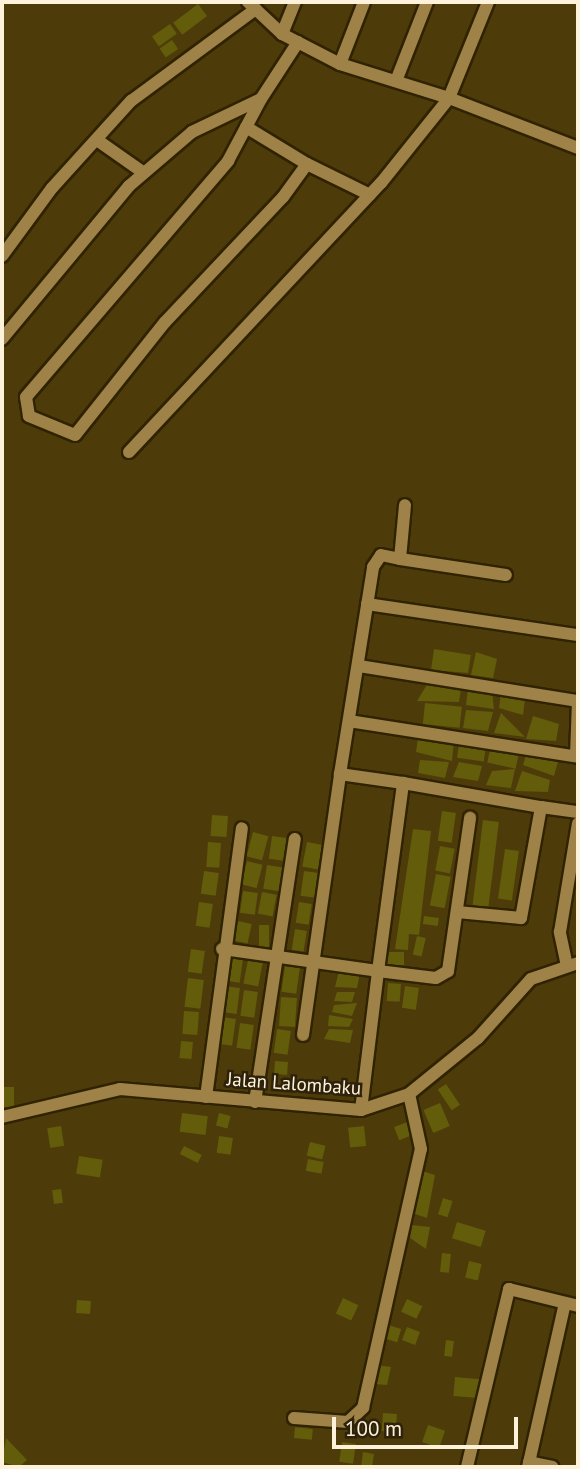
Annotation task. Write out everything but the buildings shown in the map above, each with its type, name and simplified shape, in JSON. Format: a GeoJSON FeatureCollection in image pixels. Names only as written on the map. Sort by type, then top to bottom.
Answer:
{"type":"FeatureCollection","features":[{"type":"Feature","properties":{"kind":"street"},"geometry":{"type":"LineString","coordinates":[[282,34],[295,2]]}},
{"type":"Feature","properties":{"kind":"street"},"geometry":{"type":"LineString","coordinates":[[340,64],[364,2]]}},
{"type":"Feature","properties":{"kind":"street"},"geometry":{"type":"LineString","coordinates":[[396,81],[427,2]]}},
{"type":"Feature","properties":{"kind":"street"},"geometry":{"type":"LineString","coordinates":[[129,452],[370,195],[449,98],[488,2]]}},
{"type":"Feature","properties":{"kind":"street"},"geometry":{"type":"LineString","coordinates":[[2,256],[97,139],[165,71],[252,6],[282,34],[340,64],[449,98],[578,148]]}},
{"type":"Feature","properties":{"kind":"street"},"geometry":{"type":"LineString","coordinates":[[298,42],[261,99],[228,161],[26,397],[29,416],[75,435],[165,322],[307,164]]}},
{"type":"Feature","properties":{"kind":"street"},"geometry":{"type":"LineString","coordinates":[[2,340],[144,173],[192,132],[261,99]]}},
{"type":"Feature","properties":{"kind":"street"},"geometry":{"type":"LineString","coordinates":[[246,127],[307,164],[370,195]]}},
{"type":"Feature","properties":{"kind":"street"},"geometry":{"type":"LineString","coordinates":[[97,139],[144,173]]}},
{"type":"Feature","properties":{"kind":"street"},"geometry":{"type":"LineString","coordinates":[[400,559],[405,505]]}},
{"type":"Feature","properties":{"kind":"street"},"geometry":{"type":"LineString","coordinates":[[303,1035],[340,774],[376,559],[400,559],[506,575]]}},
{"type":"Feature","properties":{"kind":"street"},"geometry":{"type":"LineString","coordinates":[[367,604],[578,635]]}},
{"type":"Feature","properties":{"kind":"street"},"geometry":{"type":"LineString","coordinates":[[359,666],[578,701]]}},
{"type":"Feature","properties":{"kind":"street"},"geometry":{"type":"LineString","coordinates":[[349,721],[577,756],[578,692]]}},
{"type":"Feature","properties":{"kind":"street"},"geometry":{"type":"LineString","coordinates":[[340,774],[578,812]]}},
{"type":"Feature","properties":{"kind":"street"},"geometry":{"type":"LineString","coordinates":[[361,1110],[403,783]]}},
{"type":"Feature","properties":{"kind":"street"},"geometry":{"type":"LineString","coordinates":[[457,912],[522,918],[541,807]]}},
{"type":"Feature","properties":{"kind":"street"},"geometry":{"type":"LineString","coordinates":[[222,949],[378,971],[445,976],[470,818]]}},
{"type":"Feature","properties":{"kind":"street"},"geometry":{"type":"LineString","coordinates":[[573,964],[559,932],[578,823]]}},
{"type":"Feature","properties":{"kind":"street"},"geometry":{"type":"LineString","coordinates":[[206,1097],[222,949],[242,828]]}},
{"type":"Feature","properties":{"kind":"street"},"geometry":{"type":"LineString","coordinates":[[256,1102],[295,839]]}},
{"type":"Feature","properties":{"kind":"street","name":"Jalan Lalombaku"},"geometry":{"type":"LineString","coordinates":[[2,1117],[120,1089],[361,1110],[410,1094],[478,1038],[531,979],[573,964]]}},
{"type":"Feature","properties":{"kind":"street"},"geometry":{"type":"LineString","coordinates":[[294,1418],[348,1422],[363,1408],[421,1149],[410,1094]]}},
{"type":"Feature","properties":{"kind":"street"},"geometry":{"type":"LineString","coordinates":[[467,1467],[509,1289],[572,1305],[528,1465],[552,1467]]}}]}
